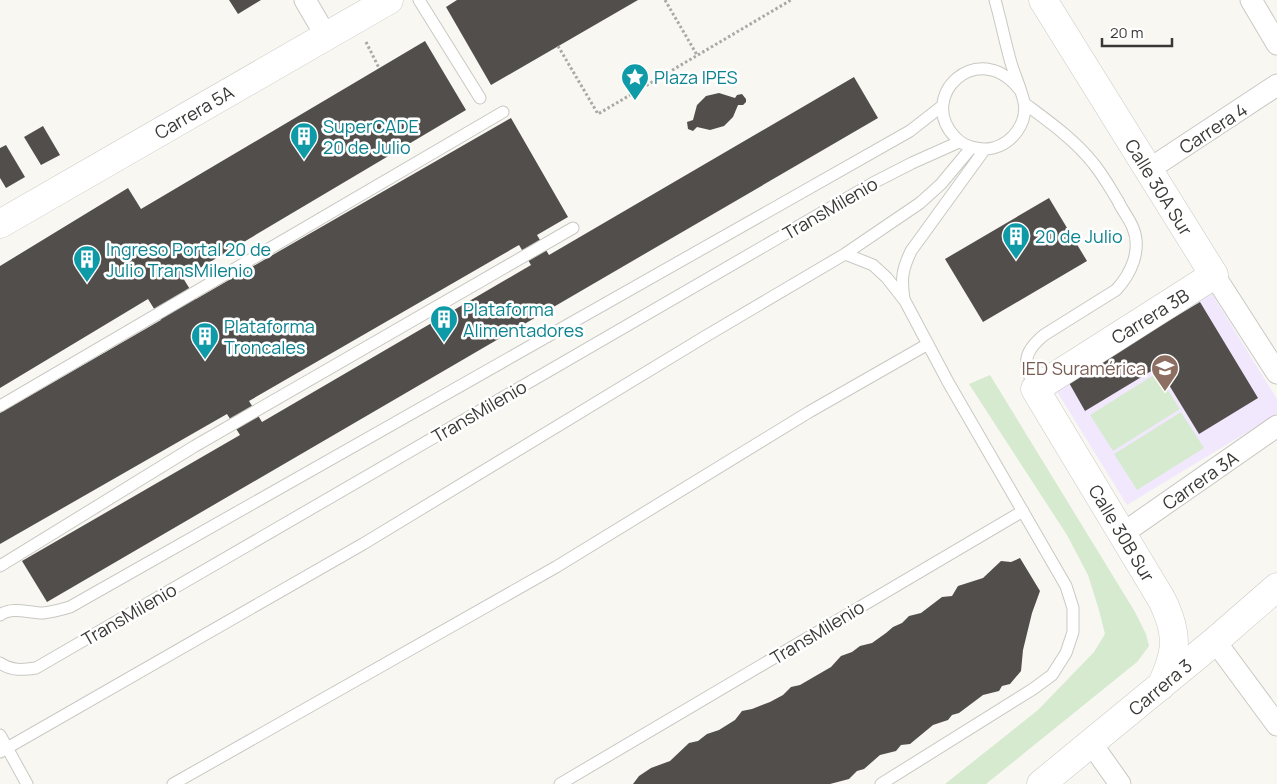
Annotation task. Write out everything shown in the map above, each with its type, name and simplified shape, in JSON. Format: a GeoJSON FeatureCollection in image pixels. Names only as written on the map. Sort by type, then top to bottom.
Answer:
{"type":"FeatureCollection","features":[{"type":"Feature","properties":{"kind":"street"},"geometry":{"type":"LineString","coordinates":[[305,0],[326,36]]}},
{"type":"Feature","properties":{"kind":"street","name":"Carrera 5A"},"geometry":{"type":"LineString","coordinates":[[0,224],[388,0]]}},
{"type":"Feature","properties":{"kind":"street","name":"Calle 30A Sur"},"geometry":{"type":"LineString","coordinates":[[1044,0],[1148,170],[1277,373]]}},
{"type":"Feature","properties":{"kind":"street"},"geometry":{"type":"LineString","coordinates":[[1251,0],[1277,44]]}},
{"type":"Feature","properties":{"kind":"street","name":"Carrera 4"},"geometry":{"type":"LineString","coordinates":[[1148,170],[1277,86]]}},
{"type":"Feature","properties":{"kind":"street","name":"Carrera 3B"},"geometry":{"type":"LineString","coordinates":[[1035,389],[1214,275]]}},
{"type":"Feature","properties":{"kind":"street","name":"Calle 30B Sur"},"geometry":{"type":"LineString","coordinates":[[1035,389],[1162,600],[1174,629],[1174,651],[1161,686]]}},
{"type":"Feature","properties":{"kind":"street","name":"Carrera 3A"},"geometry":{"type":"LineString","coordinates":[[1122,534],[1277,426]]}},
{"type":"Feature","properties":{"kind":"street","name":"Carrera 3"},"geometry":{"type":"LineString","coordinates":[[1041,784],[1215,641],[1277,587]]}},
{"type":"Feature","properties":{"kind":"street"},"geometry":{"type":"LineString","coordinates":[[1215,641],[1277,726]]}},
{"type":"Feature","properties":{"kind":"street"},"geometry":{"type":"LineString","coordinates":[[1091,743],[1120,784]]}},
{"type":"Feature","properties":{"kind":"lane"},"geometry":{"type":"LineString","coordinates":[[420,0],[480,98]]}},
{"type":"Feature","properties":{"kind":"lane"},"geometry":{"type":"LineString","coordinates":[[995,0],[1010,62],[1020,90],[1024,103],[1024,116],[1019,129],[1010,140],[1001,146],[985,149],[971,148],[959,142],[950,132],[944,121],[942,106],[945,94],[951,83],[961,75],[974,69],[987,68],[1000,72],[1011,79],[1020,90]]}},
{"type":"Feature","properties":{"kind":"lane"},"geometry":{"type":"LineString","coordinates":[[1024,103],[1068,137],[1093,163],[1104,178],[1133,228],[1136,242],[1131,270],[1116,290],[1044,335],[1028,352],[1026,366],[1035,389]]}},
{"type":"Feature","properties":{"kind":"lane","name":"TransMilenio"},"geometry":{"type":"LineString","coordinates":[[0,615],[20,610],[40,613],[56,612],[70,608],[910,131],[942,106]]}},
{"type":"Feature","properties":{"kind":"lane"},"geometry":{"type":"LineString","coordinates":[[0,406],[503,112]]}},
{"type":"Feature","properties":{"kind":"lane","name":"TransMilenio"},"geometry":{"type":"LineString","coordinates":[[0,663],[8,668],[24,670],[36,668],[872,183],[959,142]]}},
{"type":"Feature","properties":{"kind":"lane"},"geometry":{"type":"LineString","coordinates":[[4,750],[363,544],[845,254],[920,203],[941,184],[971,148]]}},
{"type":"Feature","properties":{"kind":"lane"},"geometry":{"type":"LineString","coordinates":[[904,301],[901,280],[904,265],[911,251],[985,149]]}},
{"type":"Feature","properties":{"kind":"lane"},"geometry":{"type":"LineString","coordinates":[[0,566],[195,446],[573,228]]}},
{"type":"Feature","properties":{"kind":"lane"},"geometry":{"type":"LineString","coordinates":[[845,254],[873,265],[904,301],[1066,586],[1073,608],[1072,632],[1066,653],[1052,675],[1033,689],[881,784]]}},
{"type":"Feature","properties":{"kind":"lane"},"geometry":{"type":"LineString","coordinates":[[173,784],[556,567],[809,412],[928,344]]}},
{"type":"Feature","properties":{"kind":"lane","name":"TransMilenio"},"geometry":{"type":"LineString","coordinates":[[560,784],[1023,511]]}},
{"type":"Feature","properties":{"kind":"lane"},"geometry":{"type":"LineString","coordinates":[[0,735],[4,750],[28,784]]}},
{"type":"Feature","properties":{"kind":"path"},"geometry":{"type":"LineString","coordinates":[[665,0],[697,55]]}},
{"type":"Feature","properties":{"kind":"path"},"geometry":{"type":"LineString","coordinates":[[558,46],[598,114],[791,0]]}},
{"type":"Feature","properties":{"kind":"path"},"geometry":{"type":"LineString","coordinates":[[365,41],[379,68]]}},
{"type":"Feature","properties":{"kind":"shaded area","name":"IED Suramérica"},"geometry":{"type":"Polygon","coordinates":[[[1209,289],[1277,399],[1277,414],[1127,505],[1053,385],[1209,289]]]}},
{"type":"Feature","properties":{"kind":"green space"},"geometry":{"type":"Polygon","coordinates":[[[1157,373],[1180,409],[1113,451],[1090,415],[1157,373]]]}},
{"type":"Feature","properties":{"kind":"green space"},"geometry":{"type":"Polygon","coordinates":[[[990,375],[1135,612],[1146,634],[1149,646],[1137,662],[986,784],[945,784],[1038,710],[1094,652],[1105,634],[1088,575],[1067,535],[969,384],[990,375]]]}},
{"type":"Feature","properties":{"kind":"green space"},"geometry":{"type":"Polygon","coordinates":[[[1181,412],[1204,448],[1137,490],[1114,454],[1181,412]]]}},
{"type":"Feature","properties":{"kind":"building"},"geometry":{"type":"Polygon","coordinates":[[[229,0],[261,0],[238,14],[229,0]]]}},
{"type":"Feature","properties":{"kind":"building"},"geometry":{"type":"Polygon","coordinates":[[[457,0],[638,0],[491,85],[446,7],[457,0]]]}},
{"type":"Feature","properties":{"kind":"building"},"geometry":{"type":"Polygon","coordinates":[[[425,41],[466,110],[183,278],[196,299],[511,118],[568,217],[537,235],[549,255],[854,77],[878,118],[47,602],[22,561],[240,435],[227,414],[0,544],[0,413],[161,320],[148,299],[0,388],[0,266],[128,188],[141,209],[425,41]],[[519,245],[249,401],[262,422],[531,265],[519,245]]]}},
{"type":"Feature","properties":{"kind":"building"},"geometry":{"type":"Polygon","coordinates":[[[719,93],[735,98],[737,95],[742,94],[746,102],[743,105],[738,105],[733,117],[724,126],[710,130],[697,127],[693,131],[688,129],[687,122],[693,120],[697,105],[706,96],[719,93]]]}},
{"type":"Feature","properties":{"kind":"building"},"geometry":{"type":"Polygon","coordinates":[[[43,126],[60,155],[41,165],[24,137],[43,126]]]}},
{"type":"Feature","properties":{"kind":"building"},"geometry":{"type":"Polygon","coordinates":[[[6,145],[25,177],[6,188],[0,178],[0,148],[6,145]]]}},
{"type":"Feature","properties":{"kind":"building","name":"20 de Julio"},"geometry":{"type":"Polygon","coordinates":[[[1049,198],[1087,261],[983,322],[945,259],[1049,198]]]}},
{"type":"Feature","properties":{"kind":"building"},"geometry":{"type":"Polygon","coordinates":[[[1200,302],[1258,398],[1199,434],[1158,367],[1085,411],[1068,381],[1200,302]]]}},
{"type":"Feature","properties":{"kind":"building"},"geometry":{"type":"Polygon","coordinates":[[[1020,558],[1040,591],[1032,613],[1023,650],[1021,671],[1010,684],[1002,686],[999,691],[983,695],[959,713],[952,715],[948,720],[933,725],[910,744],[901,745],[896,751],[880,755],[849,779],[830,784],[633,784],[639,776],[651,768],[670,761],[689,743],[698,741],[707,734],[719,730],[735,720],[742,711],[770,702],[783,695],[791,687],[800,685],[831,667],[841,656],[852,652],[860,646],[872,643],[893,627],[902,623],[909,616],[921,613],[942,597],[952,596],[958,586],[983,578],[1001,561],[1011,562],[1020,558]]]}},
{"type":"Feature","properties":{"kind":"place","name":"Plaza IPES"},"geometry":{"type":"Point","coordinates":[635,101]}},
{"type":"Feature","properties":{"kind":"place","name":"SuperCADE 20 de Julio"},"geometry":{"type":"Point","coordinates":[304,160]}},
{"type":"Feature","properties":{"kind":"place","name":"20 de Julio"},"geometry":{"type":"Point","coordinates":[1016,260]}},
{"type":"Feature","properties":{"kind":"place","name":"Ingreso Portal 20 de Julio TransMilenio"},"geometry":{"type":"Point","coordinates":[87,283]}},
{"type":"Feature","properties":{"kind":"place","name":"Plataforma Alimentadores"},"geometry":{"type":"Point","coordinates":[444,343]}},
{"type":"Feature","properties":{"kind":"place","name":"Plataforma Troncales"},"geometry":{"type":"Point","coordinates":[205,360]}},
{"type":"Feature","properties":{"kind":"place","name":"IED Suramérica"},"geometry":{"type":"Point","coordinates":[1165,392]}}]}
